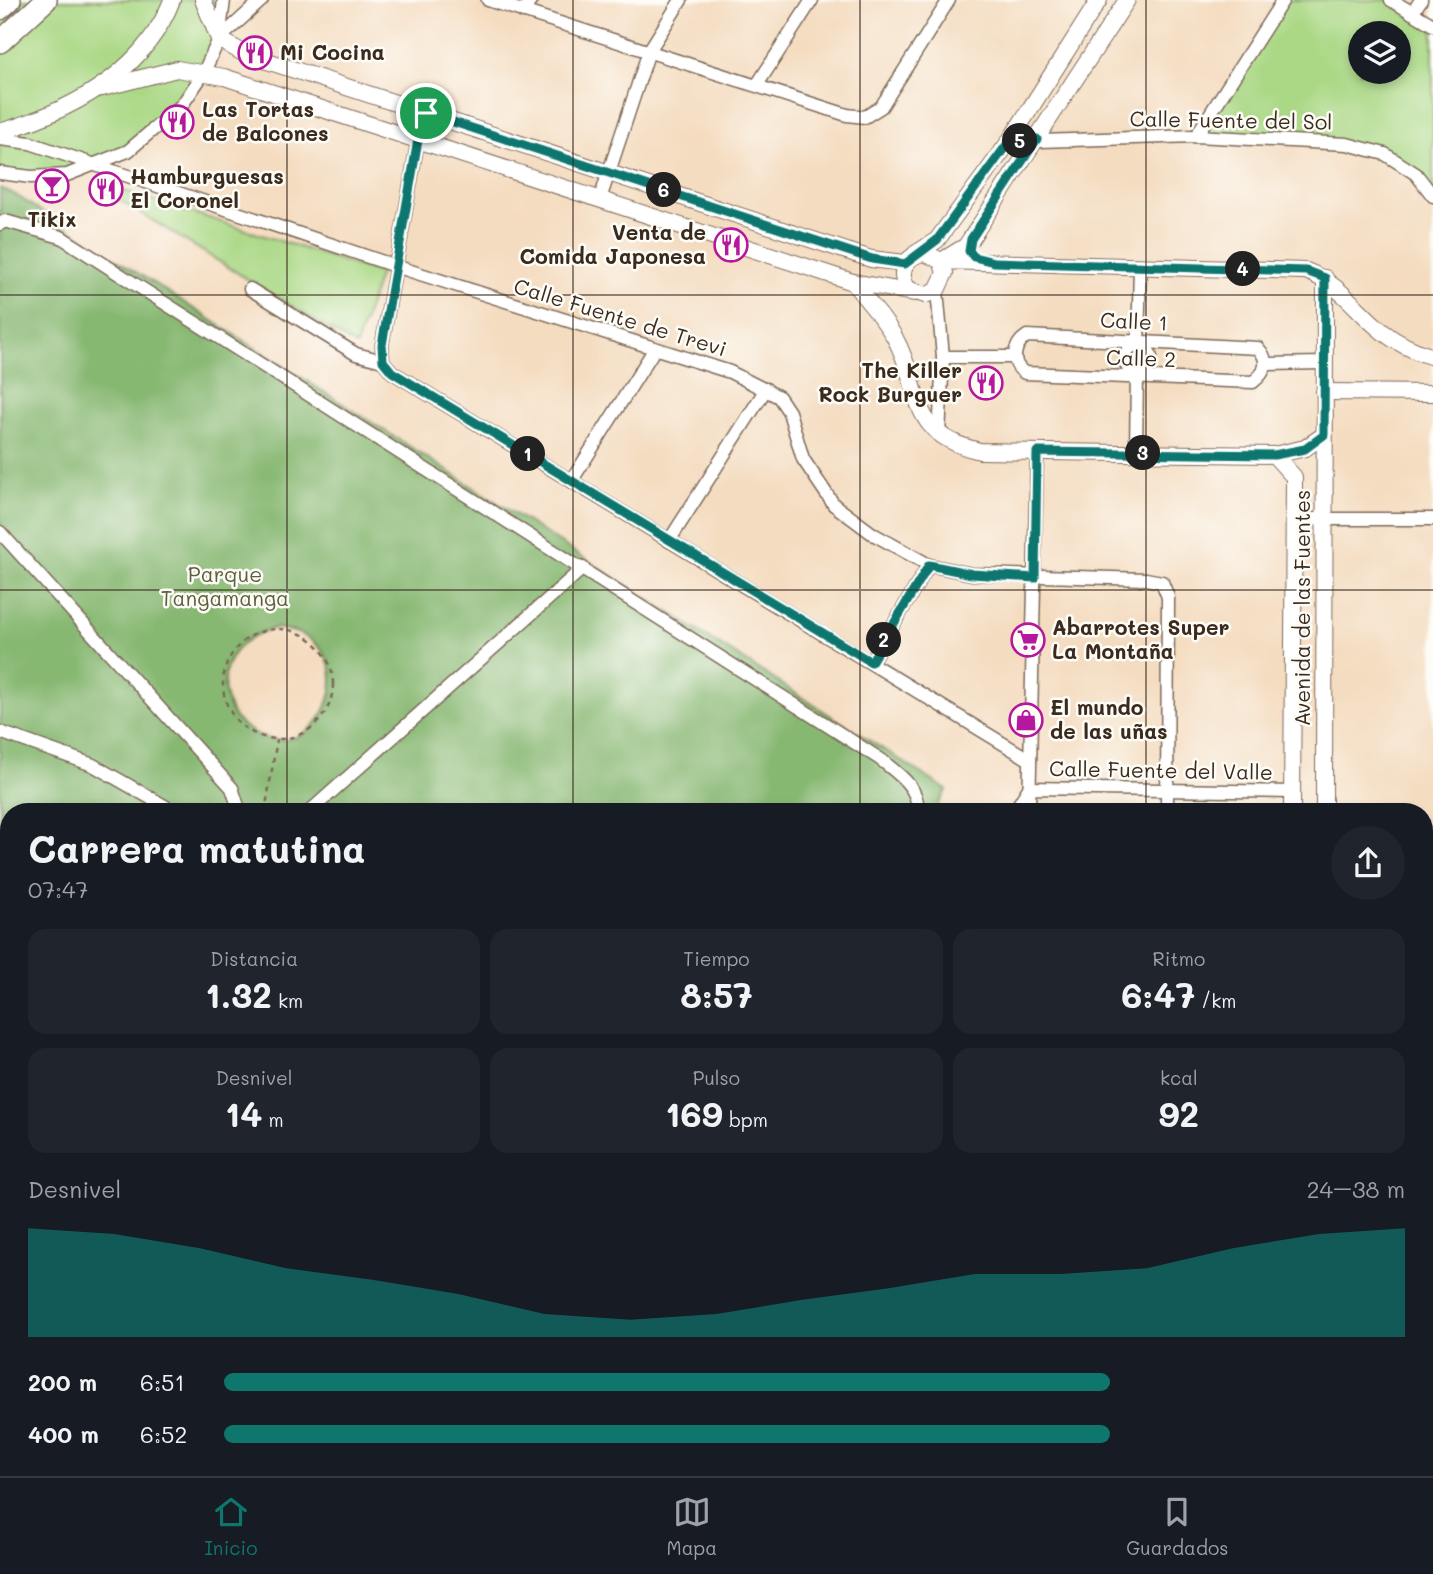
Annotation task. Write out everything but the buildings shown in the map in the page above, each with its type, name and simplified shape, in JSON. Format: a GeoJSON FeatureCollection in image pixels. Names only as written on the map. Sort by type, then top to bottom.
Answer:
{"type":"FeatureCollection","features":[{"type":"Feature","properties":{"kind":"highway"},"geometry":{"type":"LineString","coordinates":[[0,9],[10,0]]}},
{"type":"Feature","properties":{"kind":"highway"},"geometry":{"type":"LineString","coordinates":[[0,42],[46,0]]}},
{"type":"Feature","properties":{"kind":"street"},"geometry":{"type":"LineString","coordinates":[[102,88],[144,47],[172,0]]}},
{"type":"Feature","properties":{"kind":"street"},"geometry":{"type":"LineString","coordinates":[[202,0],[219,39],[243,53],[872,259],[909,259],[925,253],[940,261],[1306,271],[1325,278],[1344,292],[1385,334],[1433,357]]}},
{"type":"Feature","properties":{"kind":"street"},"geometry":{"type":"LineString","coordinates":[[0,173],[31,177],[67,175],[128,151],[182,105],[203,74],[219,39],[224,0]]}},
{"type":"Feature","properties":{"kind":"street"},"geometry":{"type":"LineString","coordinates":[[219,39],[262,0]]}},
{"type":"Feature","properties":{"kind":"street"},"geometry":{"type":"LineString","coordinates":[[488,0],[847,116],[865,117],[881,107],[949,0]]}},
{"type":"Feature","properties":{"kind":"street"},"geometry":{"type":"LineString","coordinates":[[523,12],[531,0]]}},
{"type":"Feature","properties":{"kind":"street"},"geometry":{"type":"LineString","coordinates":[[600,199],[649,51],[681,0]]}},
{"type":"Feature","properties":{"kind":"street"},"geometry":{"type":"LineString","coordinates":[[757,85],[812,0]]}},
{"type":"Feature","properties":{"kind":"street"},"geometry":{"type":"LineString","coordinates":[[914,293],[904,283],[909,259],[937,240],[1009,142],[1099,0]]}},
{"type":"Feature","properties":{"kind":"street"},"geometry":{"type":"LineString","coordinates":[[940,261],[961,252],[971,239],[1127,0]]}},
{"type":"Feature","properties":{"kind":"street"},"geometry":{"type":"LineString","coordinates":[[1196,136],[1283,0]]}},
{"type":"Feature","properties":{"kind":"street"},"geometry":{"type":"LineString","coordinates":[[1391,0],[1433,26]]}},
{"type":"Feature","properties":{"kind":"street"},"geometry":{"type":"LineString","coordinates":[[1412,13],[1421,0]]}},
{"type":"Feature","properties":{"kind":"street"},"geometry":{"type":"LineString","coordinates":[[0,132],[49,117],[102,88],[177,69],[224,78],[853,282],[925,295],[937,290]]}},
{"type":"Feature","properties":{"kind":"street"},"geometry":{"type":"LineString","coordinates":[[383,361],[382,345],[398,267],[418,140],[426,113]]}},
{"type":"Feature","properties":{"kind":"street","name":"Calle Fuente del Sol"},"geometry":{"type":"LineString","coordinates":[[1009,142],[1037,139],[1196,136],[1347,144],[1385,154],[1416,174],[1433,194]]}},
{"type":"Feature","properties":{"kind":"street","name":"Calle Fuente de Trevi"},"geometry":{"type":"LineString","coordinates":[[0,139],[30,143],[398,267],[730,372],[779,397],[789,412],[803,459],[834,505],[873,534],[929,565],[972,574],[1035,578],[1146,579],[1161,582],[1168,597],[1167,792]]}},
{"type":"Feature","properties":{"kind":"street"},"geometry":{"type":"LineString","coordinates":[[0,224],[5,221],[61,237],[880,759],[911,785],[919,803]]}},
{"type":"Feature","properties":{"kind":"street"},"geometry":{"type":"LineString","coordinates":[[971,239],[969,251],[974,257],[994,262]]}},
{"type":"Feature","properties":{"kind":"street"},"geometry":{"type":"LineString","coordinates":[[939,435],[943,357],[937,290],[945,273],[940,261]]}},
{"type":"Feature","properties":{"kind":"street"},"geometry":{"type":"LineString","coordinates":[[1138,344],[1140,266]]}},
{"type":"Feature","properties":{"kind":"street","name":"Avenida de las Fuentes"},"geometry":{"type":"LineString","coordinates":[[1324,803],[1325,278]]}},
{"type":"Feature","properties":{"kind":"street"},"geometry":{"type":"LineString","coordinates":[[853,282],[895,339],[918,408],[939,435],[957,446],[980,451],[1274,455],[1305,449],[1324,435]]}},
{"type":"Feature","properties":{"kind":"street","name":"Calle Fuente del Valle"},"geometry":{"type":"LineString","coordinates":[[250,289],[356,354],[383,361],[392,372],[1030,760]]}},
{"type":"Feature","properties":{"kind":"street","name":"Calle 1"},"geometry":{"type":"LineString","coordinates":[[1015,357],[1016,347],[1027,336],[1138,344],[1258,348],[1265,355],[1266,364]]}},
{"type":"Feature","properties":{"kind":"street"},"geometry":{"type":"LineString","coordinates":[[1137,375],[1129,369],[1125,361],[1129,349],[1138,344]]}},
{"type":"Feature","properties":{"kind":"street"},"geometry":{"type":"LineString","coordinates":[[1137,375],[1145,371],[1152,359],[1149,351],[1138,344]]}},
{"type":"Feature","properties":{"kind":"street"},"geometry":{"type":"LineString","coordinates":[[572,480],[654,350]]}},
{"type":"Feature","properties":{"kind":"street"},"geometry":{"type":"LineString","coordinates":[[943,357],[1015,357]]}},
{"type":"Feature","properties":{"kind":"street","name":"Calle 2"},"geometry":{"type":"LineString","coordinates":[[1015,357],[1017,365],[1026,373],[1137,375],[1253,382],[1263,374],[1266,364]]}},
{"type":"Feature","properties":{"kind":"street"},"geometry":{"type":"LineString","coordinates":[[1266,364],[1324,363]]}},
{"type":"Feature","properties":{"kind":"street"},"geometry":{"type":"LineString","coordinates":[[1136,453],[1137,375]]}},
{"type":"Feature","properties":{"kind":"street"},"geometry":{"type":"LineString","coordinates":[[669,541],[766,390]]}},
{"type":"Feature","properties":{"kind":"street"},"geometry":{"type":"LineString","coordinates":[[1324,391],[1433,393]]}},
{"type":"Feature","properties":{"kind":"street"},"geometry":{"type":"LineString","coordinates":[[1029,803],[1037,452]]}},
{"type":"Feature","properties":{"kind":"street","name":"Avenida de las Fuentes"},"geometry":{"type":"LineString","coordinates":[[1274,455],[1294,477],[1292,803]]}},
{"type":"Feature","properties":{"kind":"street"},"geometry":{"type":"LineString","coordinates":[[1294,519],[1433,519]]}},
{"type":"Feature","properties":{"kind":"street"},"geometry":{"type":"LineString","coordinates":[[0,532],[232,788],[237,803]]}},
{"type":"Feature","properties":{"kind":"street"},"geometry":{"type":"LineString","coordinates":[[871,662],[929,565]]}},
{"type":"Feature","properties":{"kind":"street"},"geometry":{"type":"LineString","coordinates":[[319,803],[583,568]]}},
{"type":"Feature","properties":{"kind":"street"},"geometry":{"type":"LineString","coordinates":[[0,732],[93,765],[159,803]]}},
{"type":"Feature","properties":{"kind":"street"},"geometry":{"type":"LineString","coordinates":[[1020,803],[1029,788]]}},
{"type":"Feature","properties":{"kind":"street","name":"Calle Fuente del Valle"},"geometry":{"type":"LineString","coordinates":[[1029,788],[1292,792]]}},
{"type":"Feature","properties":{"kind":"street"},"geometry":{"type":"LineString","coordinates":[[1167,792],[1167,803]]}},
{"type":"Feature","properties":{"kind":"path"},"geometry":{"type":"LineString","coordinates":[[276,628],[293,630],[316,645],[330,665],[333,683],[331,700],[323,716],[310,728],[295,736],[277,739],[259,735],[243,726],[231,712],[224,694],[224,675],[236,650],[257,633],[276,628]]}},
{"type":"Feature","properties":{"kind":"path"},"geometry":{"type":"LineString","coordinates":[[266,803],[277,739]]}},
{"type":"Feature","properties":{"kind":"green space"},"geometry":{"type":"Polygon","coordinates":[[[0,0],[224,0],[219,39],[182,105],[128,151],[67,175],[0,173],[0,133],[101,88],[0,132],[0,0]]]}},
{"type":"Feature","properties":{"kind":"green space"},"geometry":{"type":"Polygon","coordinates":[[[1283,0],[1391,0],[1433,25],[1433,192],[1409,172],[1382,157],[1353,148],[1290,139],[1196,136],[1283,0]]]}},
{"type":"Feature","properties":{"kind":"green space"},"geometry":{"type":"Polygon","coordinates":[[[112,187],[380,273],[356,346],[108,193],[112,187]]]}},
{"type":"Feature","properties":{"kind":"green space","name":"Parque Tangamanga"},"geometry":{"type":"Polygon","coordinates":[[[0,188],[14,194],[947,790],[939,803],[0,803],[0,188]],[[276,628],[250,639],[240,646],[227,667],[225,692],[233,715],[255,733],[280,740],[301,735],[318,720],[329,700],[332,677],[325,655],[307,638],[276,628]]]}},
{"type":"Feature","properties":{"kind":"place","name":"Mi Cocina"},"geometry":{"type":"Point","coordinates":[255,53]}},
{"type":"Feature","properties":{"kind":"place","name":"Las Tortas de Balcones"},"geometry":{"type":"Point","coordinates":[177,122]}},
{"type":"Feature","properties":{"kind":"place","name":"Tikix"},"geometry":{"type":"Point","coordinates":[52,186]}},
{"type":"Feature","properties":{"kind":"place","name":"Hamburguesas El Coronel"},"geometry":{"type":"Point","coordinates":[106,189]}},
{"type":"Feature","properties":{"kind":"place","name":"Venta de Comida Japonesa"},"geometry":{"type":"Point","coordinates":[731,245]}},
{"type":"Feature","properties":{"kind":"place","name":"The Killer Rock Burguer"},"geometry":{"type":"Point","coordinates":[986,383]}},
{"type":"Feature","properties":{"kind":"place","name":"Abarrotes Super La Montaña"},"geometry":{"type":"Point","coordinates":[1028,640]}},
{"type":"Feature","properties":{"kind":"place","name":"El mundo de las uñas"},"geometry":{"type":"Point","coordinates":[1026,720]}},
{"type":"Feature","properties":{"kind":"route"},"geometry":{"type":"LineString","coordinates":[[426,113],[872,259],[905,264],[937,240],[1009,142],[1037,139],[971,239],[969,251],[974,257],[994,262],[1306,271],[1325,278],[1324,435],[1305,449],[1274,455],[1037,452],[1035,578],[972,574],[929,565],[871,662],[392,372],[383,361],[382,345],[398,267],[418,140],[426,113]]}}]}
